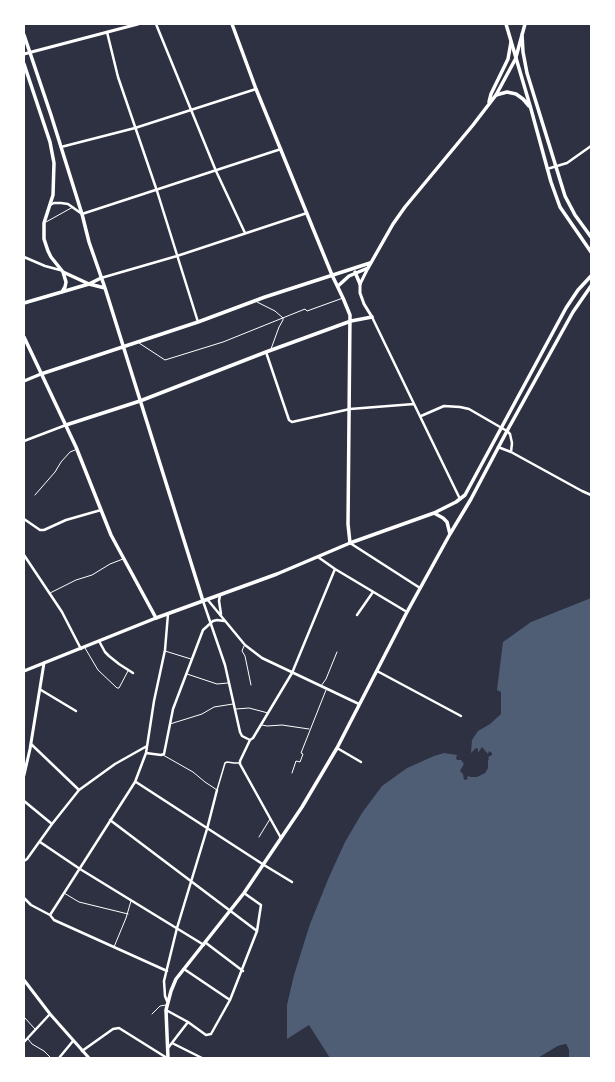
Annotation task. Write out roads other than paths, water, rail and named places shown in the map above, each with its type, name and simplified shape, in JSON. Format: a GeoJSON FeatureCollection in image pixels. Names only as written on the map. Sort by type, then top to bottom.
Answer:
{"type":"FeatureCollection","features":[{"type":"Feature","properties":{"kind":"main road"},"geometry":{"type":"LineString","coordinates":[[232,24],[256,89],[332,275],[344,298],[350,315],[348,524],[350,543]]}},
{"type":"Feature","properties":{"kind":"main road"},"geometry":{"type":"LineString","coordinates":[[506,24],[547,169],[560,207],[591,252]]}},
{"type":"Feature","properties":{"kind":"main road"},"geometry":{"type":"LineString","coordinates":[[338,286],[346,277],[355,272],[368,268],[389,230],[405,207],[496,95],[516,58],[525,24]]}},
{"type":"Feature","properties":{"kind":"main road"},"geometry":{"type":"LineString","coordinates":[[522,34],[523,52],[527,73],[565,196],[569,205],[591,236]]}},
{"type":"Feature","properties":{"kind":"main road"},"geometry":{"type":"LineString","coordinates":[[24,35],[82,214],[89,242],[205,600]]}},
{"type":"Feature","properties":{"kind":"main road"},"geometry":{"type":"LineString","coordinates":[[489,103],[491,94],[508,59],[511,41]]}},
{"type":"Feature","properties":{"kind":"main road"},"geometry":{"type":"LineString","coordinates":[[24,64],[50,142],[54,163],[52,195],[44,223],[44,239],[48,250],[62,271],[66,282],[65,287],[61,292]]}},
{"type":"Feature","properties":{"kind":"main road"},"geometry":{"type":"LineString","coordinates":[[496,95],[507,92],[516,94],[523,99],[531,109]]}},
{"type":"Feature","properties":{"kind":"main road"},"geometry":{"type":"LineString","coordinates":[[42,374],[370,263]]}},
{"type":"Feature","properties":{"kind":"main road"},"geometry":{"type":"LineString","coordinates":[[62,271],[89,284],[105,288]]}},
{"type":"Feature","properties":{"kind":"main road"},"geometry":{"type":"LineString","coordinates":[[355,272],[360,284]]}},
{"type":"Feature","properties":{"kind":"main road"},"geometry":{"type":"LineString","coordinates":[[24,671],[156,618],[318,557],[350,543],[434,513],[460,499],[465,495],[566,308],[578,290],[591,276]]}},
{"type":"Feature","properties":{"kind":"main road"},"geometry":{"type":"LineString","coordinates":[[24,304],[89,284],[101,278]]}},
{"type":"Feature","properties":{"kind":"main road"},"geometry":{"type":"LineString","coordinates":[[168,1058],[166,1010],[176,979],[231,912],[302,807],[337,748],[407,612],[498,447],[573,312],[591,286]]}},
{"type":"Feature","properties":{"kind":"main road"},"geometry":{"type":"LineString","coordinates":[[66,425],[140,401],[350,321],[372,317]]}},
{"type":"Feature","properties":{"kind":"main road"},"geometry":{"type":"LineString","coordinates":[[24,337],[77,449],[111,535],[156,618]]}},
{"type":"Feature","properties":{"kind":"main road"},"geometry":{"type":"LineString","coordinates":[[465,495],[471,498]]}},
{"type":"Feature","properties":{"kind":"main road"},"geometry":{"type":"LineString","coordinates":[[434,513],[443,518],[450,534]]}},
{"type":"Feature","properties":{"kind":"street"},"geometry":{"type":"LineString","coordinates":[[24,54],[30,54],[138,24]]}},
{"type":"Feature","properties":{"kind":"street"},"geometry":{"type":"LineString","coordinates":[[156,24],[216,171],[245,233]]}},
{"type":"Feature","properties":{"kind":"street"},"geometry":{"type":"LineString","coordinates":[[107,32],[118,77],[157,191],[198,322]]}},
{"type":"Feature","properties":{"kind":"street"},"geometry":{"type":"LineString","coordinates":[[60,147],[135,128],[192,111],[256,89]]}},
{"type":"Feature","properties":{"kind":"street"},"geometry":{"type":"LineString","coordinates":[[547,169],[567,163],[591,146]]}},
{"type":"Feature","properties":{"kind":"street"},"geometry":{"type":"LineString","coordinates":[[49,206],[54,203],[62,203],[73,207],[82,214],[157,191],[281,149]]}},
{"type":"Feature","properties":{"kind":"street"},"geometry":{"type":"LineString","coordinates":[[101,278],[177,256],[307,213]]}},
{"type":"Feature","properties":{"kind":"street"},"geometry":{"type":"LineString","coordinates":[[24,257],[62,271]]}},
{"type":"Feature","properties":{"kind":"street"},"geometry":{"type":"LineString","coordinates":[[368,268],[360,284],[362,300],[372,317],[421,416],[460,499]]}},
{"type":"Feature","properties":{"kind":"street"},"geometry":{"type":"LineString","coordinates":[[266,352],[290,421],[350,409],[414,404]]}},
{"type":"Feature","properties":{"kind":"street"},"geometry":{"type":"LineString","coordinates":[[24,381],[42,374]]}},
{"type":"Feature","properties":{"kind":"street"},"geometry":{"type":"LineString","coordinates":[[421,416],[444,406],[469,409],[510,434],[512,444],[511,452]]}},
{"type":"Feature","properties":{"kind":"street"},"geometry":{"type":"LineString","coordinates":[[24,441],[66,425]]}},
{"type":"Feature","properties":{"kind":"street"},"geometry":{"type":"LineString","coordinates":[[498,447],[511,452],[591,495]]}},
{"type":"Feature","properties":{"kind":"street"},"geometry":{"type":"LineString","coordinates":[[24,520],[40,530],[44,530],[66,520],[101,510]]}},
{"type":"Feature","properties":{"kind":"street"},"geometry":{"type":"LineString","coordinates":[[350,543],[421,588]]}},
{"type":"Feature","properties":{"kind":"street"},"geometry":{"type":"LineString","coordinates":[[24,555],[50,593],[83,648]]}},
{"type":"Feature","properties":{"kind":"street"},"geometry":{"type":"LineString","coordinates":[[318,557],[335,569],[407,612]]}},
{"type":"Feature","properties":{"kind":"street"},"geometry":{"type":"LineString","coordinates":[[240,762],[250,740],[253,738],[292,673],[335,569]]}},
{"type":"Feature","properties":{"kind":"street"},"geometry":{"type":"LineString","coordinates":[[357,615],[373,592]]}},
{"type":"Feature","properties":{"kind":"street"},"geometry":{"type":"LineString","coordinates":[[220,594],[219,601],[221,615],[224,621],[245,645],[262,658],[359,704]]}},
{"type":"Feature","properties":{"kind":"street"},"geometry":{"type":"LineString","coordinates":[[205,600],[221,615]]}},
{"type":"Feature","properties":{"kind":"street"},"geometry":{"type":"LineString","coordinates":[[205,600],[225,665],[241,735],[243,738],[250,740]]}},
{"type":"Feature","properties":{"kind":"street"},"geometry":{"type":"LineString","coordinates":[[50,915],[135,782],[146,753],[154,701],[165,650],[168,614]]}},
{"type":"Feature","properties":{"kind":"street"},"geometry":{"type":"LineString","coordinates":[[146,753],[163,755],[173,709],[203,630],[211,622],[217,620],[224,621]]}},
{"type":"Feature","properties":{"kind":"street"},"geometry":{"type":"LineString","coordinates":[[99,641],[105,652],[133,673]]}},
{"type":"Feature","properties":{"kind":"street"},"geometry":{"type":"LineString","coordinates":[[24,775],[41,690],[44,663]]}},
{"type":"Feature","properties":{"kind":"street"},"geometry":{"type":"LineString","coordinates":[[376,671],[461,716]]}},
{"type":"Feature","properties":{"kind":"street"},"geometry":{"type":"LineString","coordinates":[[41,690],[76,711]]}},
{"type":"Feature","properties":{"kind":"street"},"geometry":{"type":"LineString","coordinates":[[31,744],[79,790]]}},
{"type":"Feature","properties":{"kind":"street"},"geometry":{"type":"LineString","coordinates":[[24,861],[79,790],[115,764],[147,746]]}},
{"type":"Feature","properties":{"kind":"street"},"geometry":{"type":"LineString","coordinates":[[337,748],[361,762]]}},
{"type":"Feature","properties":{"kind":"street"},"geometry":{"type":"LineString","coordinates":[[167,1003],[164,981],[177,928],[225,763],[240,762]]}},
{"type":"Feature","properties":{"kind":"street"},"geometry":{"type":"LineString","coordinates":[[240,762],[281,838]]}},
{"type":"Feature","properties":{"kind":"street"},"geometry":{"type":"LineString","coordinates":[[135,782],[292,882]]}},
{"type":"Feature","properties":{"kind":"street"},"geometry":{"type":"LineString","coordinates":[[24,801],[52,824]]}},
{"type":"Feature","properties":{"kind":"street"},"geometry":{"type":"LineString","coordinates":[[110,820],[192,880],[257,931]]}},
{"type":"Feature","properties":{"kind":"street"},"geometry":{"type":"LineString","coordinates":[[40,842],[80,869],[205,944],[243,971]]}},
{"type":"Feature","properties":{"kind":"street"},"geometry":{"type":"LineString","coordinates":[[166,1010],[188,1022],[206,1035],[211,1034],[230,1000],[243,971],[257,931],[261,905],[244,893]]}},
{"type":"Feature","properties":{"kind":"street"},"geometry":{"type":"LineString","coordinates":[[24,898],[30,904],[50,915],[54,920],[167,971]]}},
{"type":"Feature","properties":{"kind":"street"},"geometry":{"type":"LineString","coordinates":[[184,969],[230,1000]]}},
{"type":"Feature","properties":{"kind":"street"},"geometry":{"type":"LineString","coordinates":[[24,981],[50,1014],[89,1058]]}},
{"type":"Feature","properties":{"kind":"street"},"geometry":{"type":"LineString","coordinates":[[24,1042],[50,1014]]}},
{"type":"Feature","properties":{"kind":"street"},"geometry":{"type":"LineString","coordinates":[[168,1048],[188,1022]]}},
{"type":"Feature","properties":{"kind":"street"},"geometry":{"type":"LineString","coordinates":[[82,1051],[113,1029],[118,1028],[168,1058]]}},
{"type":"Feature","properties":{"kind":"street"},"geometry":{"type":"LineString","coordinates":[[59,1058],[73,1041]]}},
{"type":"Feature","properties":{"kind":"street"},"geometry":{"type":"LineString","coordinates":[[172,1043],[202,1058]]}},
{"type":"Feature","properties":{"kind":"lane"},"geometry":{"type":"LineString","coordinates":[[44,223],[73,207]]}},
{"type":"Feature","properties":{"kind":"lane"},"geometry":{"type":"LineString","coordinates":[[137,342],[165,360],[220,343],[305,309],[308,310],[317,308],[344,298]]}},
{"type":"Feature","properties":{"kind":"lane"},"geometry":{"type":"LineString","coordinates":[[255,301],[276,311],[283,318]]}},
{"type":"Feature","properties":{"kind":"lane"},"geometry":{"type":"LineString","coordinates":[[271,350],[283,318]]}},
{"type":"Feature","properties":{"kind":"lane"},"geometry":{"type":"LineString","coordinates":[[35,495],[56,472],[61,462],[70,452],[77,449]]}},
{"type":"Feature","properties":{"kind":"lane"},"geometry":{"type":"LineString","coordinates":[[50,593],[76,580],[92,575],[110,564],[123,559]]}},
{"type":"Feature","properties":{"kind":"lane"},"geometry":{"type":"LineString","coordinates":[[245,645],[242,650],[245,656],[251,685]]}},
{"type":"Feature","properties":{"kind":"lane"},"geometry":{"type":"LineString","coordinates":[[83,648],[98,670],[117,688],[119,688],[128,670]]}},
{"type":"Feature","properties":{"kind":"lane"},"geometry":{"type":"LineString","coordinates":[[165,650],[180,654],[192,660]]}},
{"type":"Feature","properties":{"kind":"lane"},"geometry":{"type":"LineString","coordinates":[[320,686],[326,678],[337,652]]}},
{"type":"Feature","properties":{"kind":"lane"},"geometry":{"type":"LineString","coordinates":[[186,674],[217,684],[229,682]]}},
{"type":"Feature","properties":{"kind":"lane"},"geometry":{"type":"LineString","coordinates":[[292,773],[296,761],[300,762],[303,754],[301,753],[326,689]]}},
{"type":"Feature","properties":{"kind":"lane"},"geometry":{"type":"LineString","coordinates":[[170,724],[202,714],[214,707],[234,704]]}},
{"type":"Feature","properties":{"kind":"lane"},"geometry":{"type":"LineString","coordinates":[[235,709],[249,708],[268,713]]}},
{"type":"Feature","properties":{"kind":"lane"},"geometry":{"type":"LineString","coordinates":[[261,724],[267,726],[282,725],[310,730]]}},
{"type":"Feature","properties":{"kind":"lane"},"geometry":{"type":"LineString","coordinates":[[163,755],[193,772],[217,790]]}},
{"type":"Feature","properties":{"kind":"lane"},"geometry":{"type":"LineString","coordinates":[[259,837],[270,819]]}},
{"type":"Feature","properties":{"kind":"lane"},"geometry":{"type":"LineString","coordinates":[[64,893],[79,902],[128,914]]}},
{"type":"Feature","properties":{"kind":"lane"},"geometry":{"type":"LineString","coordinates":[[114,947],[132,901]]}},
{"type":"Feature","properties":{"kind":"lane"},"geometry":{"type":"LineString","coordinates":[[152,1014],[160,1006],[167,1003]]}},
{"type":"Feature","properties":{"kind":"lane"},"geometry":{"type":"LineString","coordinates":[[24,1017],[35,1030]]}},
{"type":"Feature","properties":{"kind":"lane"},"geometry":{"type":"LineString","coordinates":[[24,1036],[51,1058]]}},
{"type":"Feature","properties":{"kind":"water"},"geometry":{"type":"Polygon","coordinates":[[[591,598],[591,1058],[566,1058],[569,1056],[569,1050],[566,1044],[558,1046],[538,1058],[330,1058],[309,1025],[287,1039],[287,1005],[294,975],[310,924],[345,842],[362,813],[382,786],[407,768],[434,756],[444,753],[457,755],[457,760],[461,760],[464,764],[460,771],[463,774],[464,780],[468,779],[467,777],[469,776],[477,777],[485,773],[488,768],[488,757],[492,755],[492,753],[489,751],[488,754],[482,747],[478,753],[478,749],[476,748],[471,753],[472,740],[478,731],[490,724],[501,714],[501,692],[497,690],[503,642],[531,622],[591,598]]]}}]}
